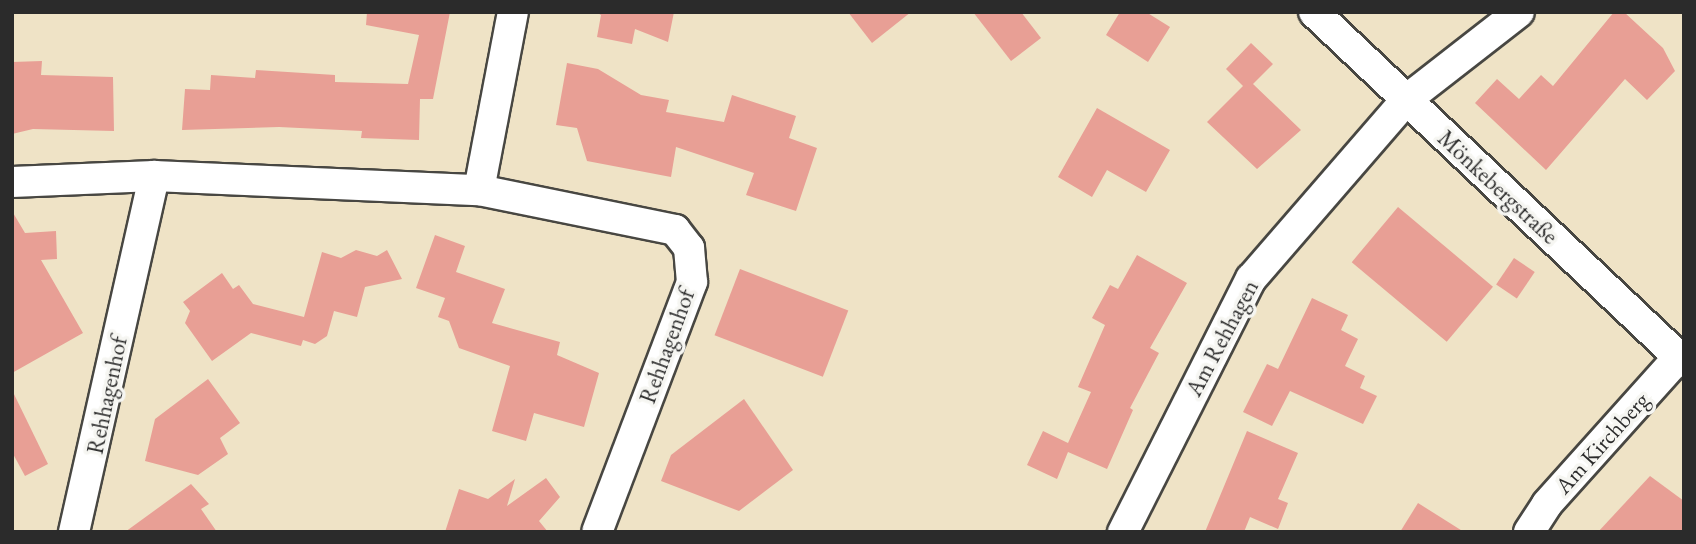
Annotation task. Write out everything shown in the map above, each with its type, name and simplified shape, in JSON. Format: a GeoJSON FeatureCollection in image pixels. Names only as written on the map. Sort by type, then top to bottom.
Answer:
{"type":"FeatureCollection","features":[{"type":"Feature","properties":{"kind":"street"},"geometry":{"type":"LineString","coordinates":[[479,190],[513,12]]}},
{"type":"Feature","properties":{"kind":"street","name":"Mönkebergstraße"},"geometry":{"type":"LineString","coordinates":[[1314,12],[1681,359]]}},
{"type":"Feature","properties":{"kind":"street","name":"Am Rehhagen"},"geometry":{"type":"LineString","coordinates":[[1123,532],[1251,279],[1406,100],[1519,12]]}},
{"type":"Feature","properties":{"kind":"street","name":"Rehhagenhof"},"geometry":{"type":"LineString","coordinates":[[74,532],[154,176]]}},
{"type":"Feature","properties":{"kind":"street","name":"Rehhagenhof"},"geometry":{"type":"LineString","coordinates":[[12,182],[154,176],[479,190],[675,230],[689,247],[692,282],[597,532]]}},
{"type":"Feature","properties":{"kind":"street","name":"Am Kirchberg"},"geometry":{"type":"LineString","coordinates":[[1529,532],[1547,504],[1681,359]]}},
{"type":"Feature","properties":{"kind":"path"},"geometry":{"type":"LineString","coordinates":[[46,12],[68,12]]}},
{"type":"Feature","properties":{"kind":"building"},"geometry":{"type":"Polygon","coordinates":[[[367,12],[450,12],[433,99],[420,99],[419,140],[361,138],[362,131],[279,127],[182,130],[185,89],[210,90],[211,75],[255,78],[256,70],[335,75],[335,82],[408,84],[419,35],[366,25],[367,12]]]}},
{"type":"Feature","properties":{"kind":"building"},"geometry":{"type":"Polygon","coordinates":[[[596,12],[674,12],[668,42],[635,29],[632,44],[597,37],[601,15],[596,12]]]}},
{"type":"Feature","properties":{"kind":"building"},"geometry":{"type":"Polygon","coordinates":[[[848,12],[911,12],[872,43],[848,12]]]}},
{"type":"Feature","properties":{"kind":"building"},"geometry":{"type":"Polygon","coordinates":[[[973,12],[1021,12],[1041,38],[1011,61],[973,12]]]}},
{"type":"Feature","properties":{"kind":"building"},"geometry":{"type":"Polygon","coordinates":[[[1120,12],[1146,12],[1170,27],[1148,62],[1106,35],[1120,12]]]}},
{"type":"Feature","properties":{"kind":"building"},"geometry":{"type":"Polygon","coordinates":[[[1614,12],[1624,12],[1663,48],[1675,71],[1647,100],[1625,79],[1546,170],[1475,103],[1497,79],[1519,99],[1541,75],[1553,86],[1614,12]]]}},
{"type":"Feature","properties":{"kind":"building"},"geometry":{"type":"Polygon","coordinates":[[[1251,43],[1273,64],[1253,84],[1301,130],[1257,169],[1207,122],[1243,86],[1226,69],[1251,43]]]}},
{"type":"Feature","properties":{"kind":"building"},"geometry":{"type":"Polygon","coordinates":[[[42,61],[41,75],[113,77],[114,131],[33,129],[12,134],[12,62],[42,61]]]}},
{"type":"Feature","properties":{"kind":"building"},"geometry":{"type":"Polygon","coordinates":[[[567,63],[598,69],[641,95],[669,100],[666,112],[724,122],[732,95],[796,116],[789,138],[817,148],[796,211],[746,195],[754,173],[676,147],[671,177],[587,161],[577,128],[556,125],[567,63]]]}},
{"type":"Feature","properties":{"kind":"building"},"geometry":{"type":"Polygon","coordinates":[[[1097,108],[1170,150],[1146,192],[1107,170],[1092,197],[1058,177],[1097,108]]]}},
{"type":"Feature","properties":{"kind":"building"},"geometry":{"type":"Polygon","coordinates":[[[1398,207],[1493,287],[1447,342],[1352,262],[1398,207]]]}},
{"type":"Feature","properties":{"kind":"building"},"geometry":{"type":"Polygon","coordinates":[[[12,211],[25,233],[56,231],[57,259],[41,260],[83,333],[12,373],[12,211]]]}},
{"type":"Feature","properties":{"kind":"building"},"geometry":{"type":"Polygon","coordinates":[[[435,235],[465,246],[456,272],[505,289],[492,323],[560,342],[557,355],[599,373],[584,427],[534,413],[526,441],[492,431],[510,366],[459,348],[449,321],[438,317],[445,298],[416,288],[435,235]]]}},
{"type":"Feature","properties":{"kind":"building"},"geometry":{"type":"Polygon","coordinates":[[[356,250],[377,256],[387,250],[402,279],[365,287],[357,317],[334,311],[327,336],[315,344],[303,340],[301,346],[251,333],[212,361],[185,323],[190,311],[183,302],[222,273],[233,289],[239,285],[253,304],[304,317],[322,252],[341,258],[356,250]]]}},
{"type":"Feature","properties":{"kind":"building"},"geometry":{"type":"Polygon","coordinates":[[[1137,255],[1187,283],[1150,348],[1159,353],[1130,408],[1133,410],[1107,469],[1068,452],[1057,479],[1027,465],[1043,431],[1068,443],[1091,392],[1078,387],[1105,325],[1092,318],[1110,285],[1118,289],[1137,255]]]}},
{"type":"Feature","properties":{"kind":"building"},"geometry":{"type":"Polygon","coordinates":[[[1514,258],[1535,272],[1517,299],[1496,285],[1514,258]]]}},
{"type":"Feature","properties":{"kind":"building"},"geometry":{"type":"Polygon","coordinates":[[[740,269],[848,311],[823,377],[715,335],[740,269]]]}},
{"type":"Feature","properties":{"kind":"building"},"geometry":{"type":"Polygon","coordinates":[[[1312,298],[1348,315],[1341,330],[1358,339],[1345,366],[1365,376],[1360,388],[1377,396],[1363,424],[1290,391],[1272,426],[1243,412],[1267,364],[1278,369],[1312,298]]]}},
{"type":"Feature","properties":{"kind":"building"},"geometry":{"type":"Polygon","coordinates":[[[208,379],[240,423],[220,438],[228,454],[198,475],[145,461],[155,419],[208,379]]]}},
{"type":"Feature","properties":{"kind":"building"},"geometry":{"type":"Polygon","coordinates":[[[12,390],[48,464],[25,476],[12,452],[12,390]]]}},
{"type":"Feature","properties":{"kind":"building"},"geometry":{"type":"Polygon","coordinates":[[[744,399],[793,470],[739,511],[661,481],[671,455],[744,399]]]}},
{"type":"Feature","properties":{"kind":"building"},"geometry":{"type":"Polygon","coordinates":[[[1247,431],[1298,453],[1278,499],[1288,503],[1278,529],[1250,517],[1244,532],[1205,532],[1247,431]]]}},
{"type":"Feature","properties":{"kind":"building"},"geometry":{"type":"Polygon","coordinates":[[[1650,476],[1684,501],[1684,532],[1598,532],[1650,476]]]}},
{"type":"Feature","properties":{"kind":"building"},"geometry":{"type":"Polygon","coordinates":[[[546,478],[560,497],[539,521],[548,532],[445,532],[459,489],[488,499],[515,479],[507,506],[546,478]]]}},
{"type":"Feature","properties":{"kind":"building"},"geometry":{"type":"Polygon","coordinates":[[[191,484],[209,504],[201,509],[217,532],[125,532],[191,484]]]}},
{"type":"Feature","properties":{"kind":"building"},"geometry":{"type":"Polygon","coordinates":[[[1418,503],[1464,532],[1400,532],[1418,503]]]}}]}
